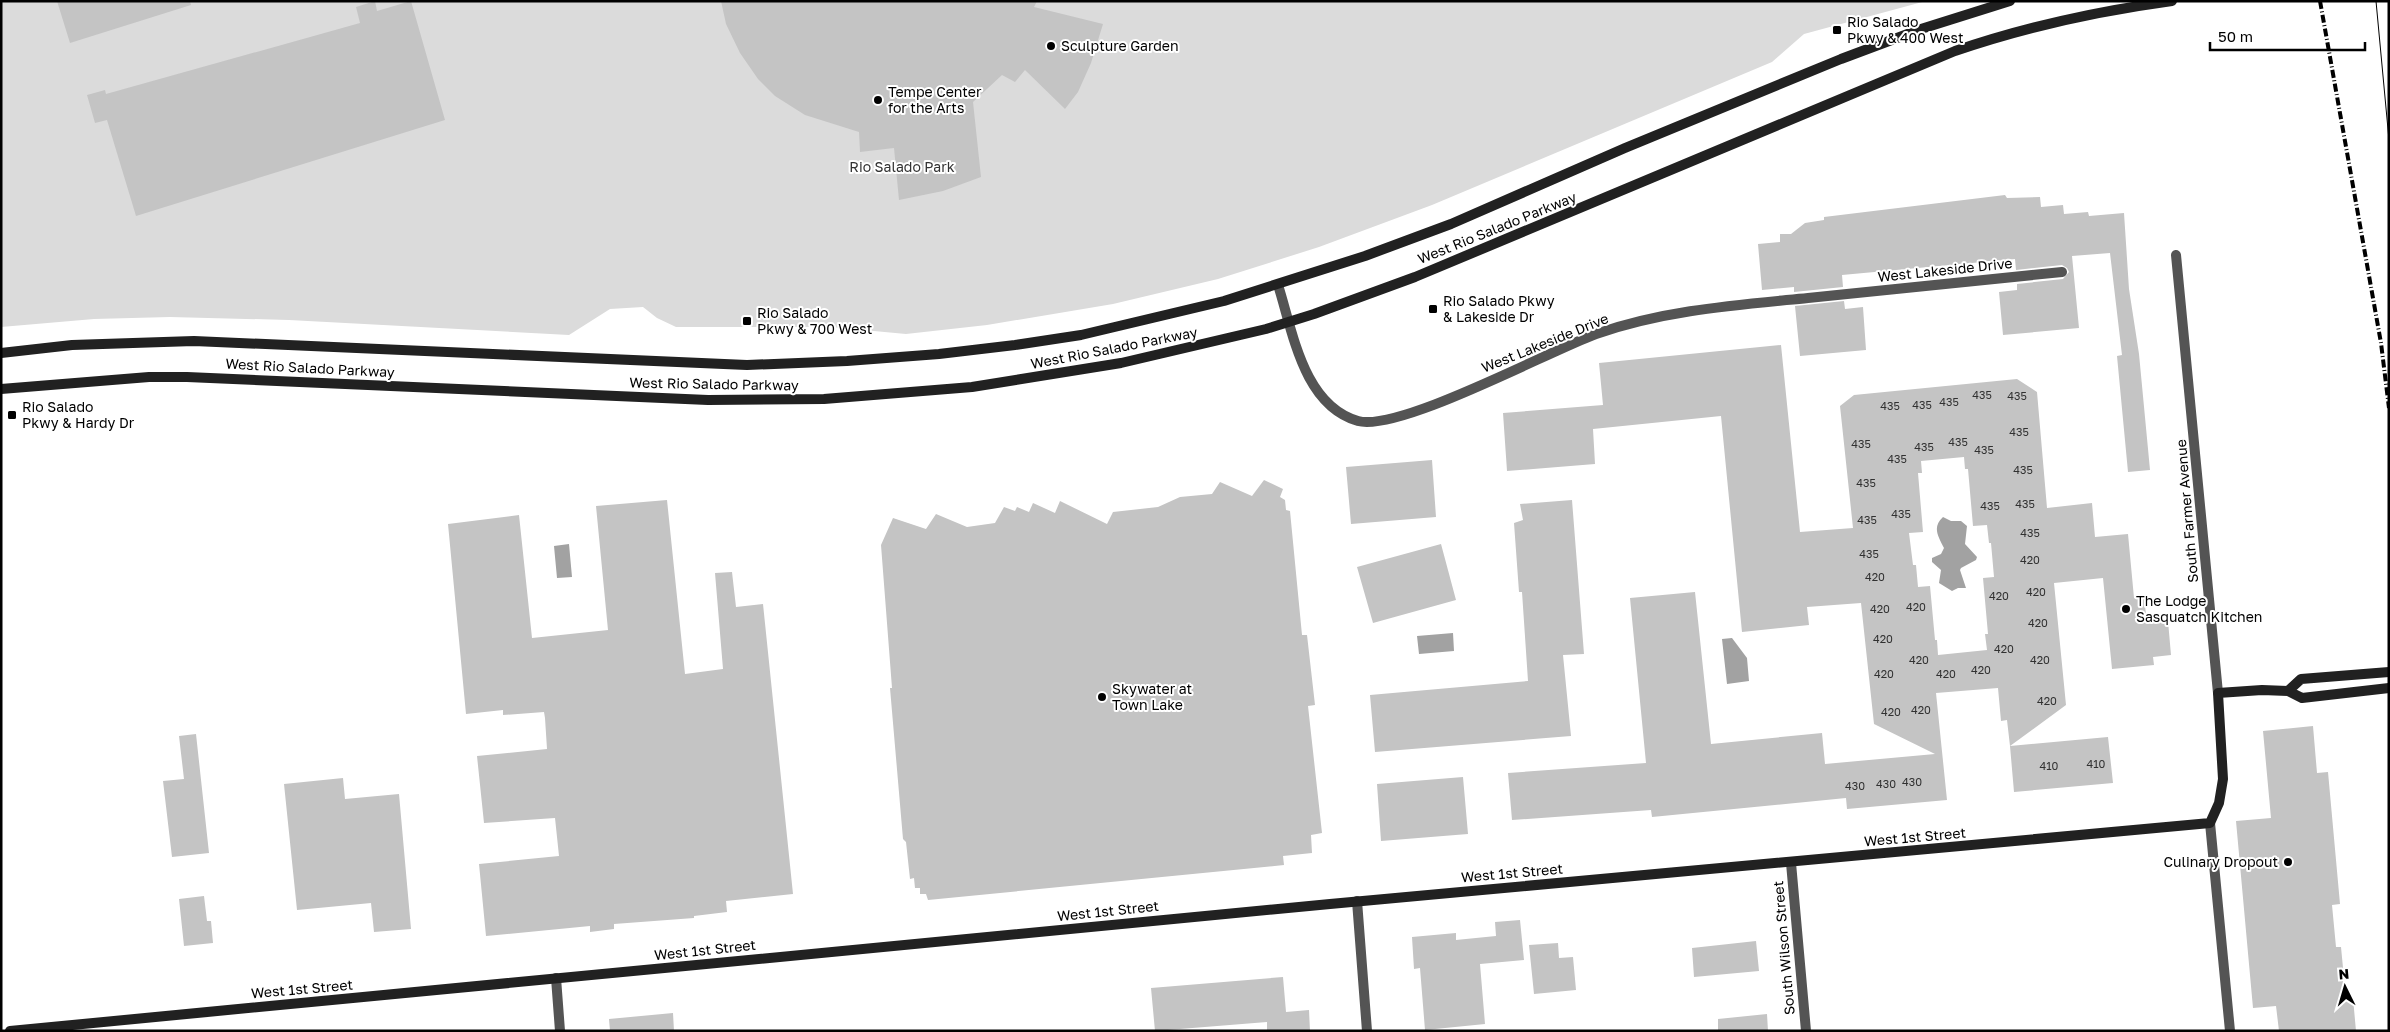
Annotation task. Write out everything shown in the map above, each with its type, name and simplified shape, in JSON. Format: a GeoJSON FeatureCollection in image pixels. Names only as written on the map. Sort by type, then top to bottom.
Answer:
{"type":"FeatureCollection","features":[{"type":"Feature","properties":{"kind":"main road","name":"West Rio Salado Parkway"},"geometry":{"type":"LineString","coordinates":[[1,353],[72,344],[194,341],[734,366],[801,364],[939,354],[1015,346],[1081,335],[1224,301],[1365,256],[1451,224],[1617,152],[1881,44],[2010,1]]}},
{"type":"Feature","properties":{"kind":"main road","name":"West Rio Salado Parkway"},"geometry":{"type":"LineString","coordinates":[[1,389],[141,377],[178,377],[708,400],[824,399],[972,387],[1071,372],[1167,353],[1290,322],[1516,236],[1955,51],[2042,25],[2096,13],[2172,1]]}},
{"type":"Feature","properties":{"kind":"main road"},"geometry":{"type":"LineString","coordinates":[[2288,691],[2301,679],[2389,672]]}},
{"type":"Feature","properties":{"kind":"main road"},"geometry":{"type":"LineString","coordinates":[[2218,694],[2262,690],[2288,691],[2302,698],[2389,688]]}},
{"type":"Feature","properties":{"kind":"main road","name":"South Farmer Avenue"},"geometry":{"type":"LineString","coordinates":[[2210,823],[2219,802],[2223,779],[2218,694]]}},
{"type":"Feature","properties":{"kind":"main road","name":"West 1st Street"},"geometry":{"type":"LineString","coordinates":[[10,1031],[1356,901],[1791,863],[2210,823]]}},
{"type":"Feature","properties":{"kind":"street","name":"South Farmer Avenue"},"geometry":{"type":"LineString","coordinates":[[2176,255],[2218,694]]}},
{"type":"Feature","properties":{"kind":"street","name":"West Lakeside Drive"},"geometry":{"type":"LineString","coordinates":[[1278,285],[1303,364],[1316,391],[1331,407],[1361,422],[1400,416],[1446,400],[1597,334],[1696,310],[2062,272]]}},
{"type":"Feature","properties":{"kind":"street","name":"South Farmer Avenue"},"geometry":{"type":"LineString","coordinates":[[2210,823],[2230,1031]]}},
{"type":"Feature","properties":{"kind":"street","name":"South Wilson Street"},"geometry":{"type":"LineString","coordinates":[[1791,863],[1806,1031]]}},
{"type":"Feature","properties":{"kind":"street"},"geometry":{"type":"LineString","coordinates":[[1356,901],[1368,1031]]}},
{"type":"Feature","properties":{"kind":"street"},"geometry":{"type":"LineString","coordinates":[[556,978],[560,1031]]}},
{"type":"Feature","properties":{"kind":"green space","name":"Rio Salado Park"},"geometry":{"type":"Polygon","coordinates":[[[1,1],[1926,1],[1804,34],[1772,62],[1432,205],[1319,247],[1218,279],[1113,304],[987,325],[906,334],[831,327],[676,327],[657,318],[643,307],[610,309],[569,335],[289,320],[170,317],[94,319],[1,327],[1,1]]]}},
{"type":"Feature","properties":{"kind":"shaded area"},"geometry":{"type":"Polygon","coordinates":[[[1943,517],[1951,521],[1961,521],[1967,526],[1965,544],[1977,557],[1976,560],[1960,570],[1966,588],[1958,588],[1952,591],[1939,583],[1941,570],[1932,562],[1932,558],[1941,554],[1944,548],[1937,532],[1938,524],[1943,517]]]}},
{"type":"Feature","properties":{"kind":"shaded area"},"geometry":{"type":"Polygon","coordinates":[[[569,544],[572,577],[557,578],[554,546],[569,544]]]}},
{"type":"Feature","properties":{"kind":"shaded area"},"geometry":{"type":"Polygon","coordinates":[[[1453,633],[1454,651],[1419,654],[1417,636],[1453,633]]]}},
{"type":"Feature","properties":{"kind":"shaded area"},"geometry":{"type":"Polygon","coordinates":[[[1732,638],[1747,658],[1749,681],[1727,684],[1722,639],[1732,638]]]}},
{"type":"Feature","properties":{"kind":"building"},"geometry":{"type":"Polygon","coordinates":[[[57,1],[190,1],[191,5],[70,43],[57,1]]]}},
{"type":"Feature","properties":{"kind":"building"},"geometry":{"type":"Polygon","coordinates":[[[375,1],[377,11],[411,1],[445,120],[136,216],[107,120],[95,123],[87,95],[105,90],[106,94],[360,23],[356,7],[375,1]]]}},
{"type":"Feature","properties":{"kind":"building","name":"Tempe Center for the Arts"},"geometry":{"type":"Polygon","coordinates":[[[721,1],[1037,1],[1034,7],[1103,24],[1091,63],[1078,92],[1065,109],[1025,70],[1015,82],[1002,75],[973,102],[981,177],[943,191],[899,200],[894,148],[860,152],[859,132],[805,115],[775,96],[758,79],[740,53],[726,24],[721,1]]]}},
{"type":"Feature","properties":{"kind":"building"},"geometry":{"type":"Polygon","coordinates":[[[2005,195],[2007,198],[2040,197],[2041,207],[2063,205],[2064,214],[2088,212],[2089,216],[2124,213],[2129,289],[2139,354],[2150,470],[2128,472],[2117,356],[2122,355],[2110,253],[2072,256],[2079,328],[2003,335],[1999,292],[2017,290],[2017,284],[2063,279],[2069,272],[2062,265],[2016,270],[2015,259],[1842,275],[1843,287],[1794,292],[1794,287],[1762,290],[1758,244],[1780,242],[1780,234],[1791,234],[1805,223],[1824,220],[1824,217],[2005,195]]]}},
{"type":"Feature","properties":{"kind":"building"},"geometry":{"type":"Polygon","coordinates":[[[1844,301],[1845,309],[1863,307],[1866,350],[1800,356],[1795,306],[1844,301]]]}},
{"type":"Feature","properties":{"kind":"building"},"geometry":{"type":"Polygon","coordinates":[[[1781,345],[1800,532],[1853,528],[1840,406],[1854,395],[2017,379],[2037,392],[2047,508],[2092,503],[2095,537],[2128,534],[2134,598],[2144,597],[2147,623],[2168,621],[2171,655],[2153,657],[2154,665],[2112,669],[2103,578],[2054,583],[2066,705],[2010,746],[2007,720],[2001,721],[1998,688],[1936,693],[1947,800],[1847,809],[1846,798],[1652,817],[1651,810],[1512,820],[1508,773],[1646,763],[1630,598],[1695,592],[1711,744],[1822,733],[1825,764],[1935,754],[1874,724],[1861,603],[1807,607],[1809,625],[1742,632],[1721,416],[1593,429],[1595,464],[1507,471],[1503,413],[1603,405],[1599,363],[1781,345]],[[1964,457],[1921,461],[1922,473],[1918,473],[1923,532],[1909,533],[1913,565],[1916,565],[1918,587],[1930,586],[1938,655],[1987,650],[1985,634],[1988,634],[1983,578],[1994,577],[1991,543],[1989,543],[1987,525],[1973,526],[1968,469],[1965,469],[1964,457]]]}},
{"type":"Feature","properties":{"kind":"building"},"geometry":{"type":"Polygon","coordinates":[[[1432,460],[1436,517],[1351,524],[1346,467],[1432,460]]]}},
{"type":"Feature","properties":{"kind":"building","name":"Skywater at Town Lake"},"geometry":{"type":"Polygon","coordinates":[[[1264,480],[1283,489],[1280,497],[1285,500],[1286,510],[1290,511],[1302,635],[1307,635],[1315,705],[1308,706],[1322,833],[1311,835],[1312,853],[1283,856],[1284,865],[928,900],[926,894],[920,894],[920,888],[915,888],[914,878],[910,879],[906,842],[903,839],[890,688],[892,688],[881,545],[893,518],[926,529],[936,514],[967,527],[995,523],[1004,507],[1015,511],[1017,507],[1029,512],[1033,503],[1055,513],[1060,501],[1107,524],[1113,512],[1158,507],[1180,497],[1212,494],[1220,482],[1252,496],[1264,480]]]}},
{"type":"Feature","properties":{"kind":"building"},"geometry":{"type":"Polygon","coordinates":[[[667,500],[685,674],[723,669],[715,573],[732,572],[736,607],[763,604],[793,894],[726,901],[727,912],[694,916],[694,918],[614,924],[614,929],[590,932],[590,926],[486,936],[479,864],[559,856],[555,818],[484,823],[477,756],[547,749],[545,718],[544,712],[503,715],[503,710],[466,714],[448,524],[519,515],[532,638],[608,630],[596,506],[667,500]]]}},
{"type":"Feature","properties":{"kind":"building"},"geometry":{"type":"Polygon","coordinates":[[[1572,500],[1584,654],[1563,655],[1571,736],[1375,752],[1370,695],[1528,681],[1522,592],[1519,592],[1514,523],[1523,520],[1520,504],[1572,500]]]}},
{"type":"Feature","properties":{"kind":"building"},"geometry":{"type":"Polygon","coordinates":[[[1441,544],[1456,600],[1373,623],[1357,567],[1441,544]]]}},
{"type":"Feature","properties":{"kind":"building","name":"Culinary Dropout"},"geometry":{"type":"Polygon","coordinates":[[[2313,726],[2317,773],[2328,772],[2340,904],[2332,905],[2336,947],[2341,947],[2346,999],[2353,998],[2356,1031],[2279,1031],[2276,1006],[2253,1008],[2236,821],[2271,818],[2263,731],[2313,726]]]}},
{"type":"Feature","properties":{"kind":"building"},"geometry":{"type":"Polygon","coordinates":[[[196,734],[209,853],[172,857],[163,781],[184,779],[179,736],[196,734]]]}},
{"type":"Feature","properties":{"kind":"building"},"geometry":{"type":"Polygon","coordinates":[[[2108,737],[2113,783],[2014,792],[2010,746],[2108,737]]]}},
{"type":"Feature","properties":{"kind":"building"},"geometry":{"type":"Polygon","coordinates":[[[1463,777],[1468,834],[1381,841],[1377,784],[1463,777]]]}},
{"type":"Feature","properties":{"kind":"building"},"geometry":{"type":"Polygon","coordinates":[[[343,778],[345,799],[399,794],[411,929],[374,932],[371,903],[297,910],[284,784],[343,778]]]}},
{"type":"Feature","properties":{"kind":"building"},"geometry":{"type":"Polygon","coordinates":[[[204,896],[207,921],[211,921],[213,943],[184,946],[179,899],[204,896]]]}},
{"type":"Feature","properties":{"kind":"building"},"geometry":{"type":"Polygon","coordinates":[[[1520,920],[1524,960],[1480,964],[1485,1024],[1425,1030],[1420,968],[1414,969],[1412,937],[1456,933],[1456,940],[1496,936],[1495,922],[1520,920]]]}},
{"type":"Feature","properties":{"kind":"building"},"geometry":{"type":"Polygon","coordinates":[[[1756,941],[1759,971],[1694,977],[1692,948],[1756,941]]]}},
{"type":"Feature","properties":{"kind":"building"},"geometry":{"type":"Polygon","coordinates":[[[1558,943],[1559,958],[1573,957],[1576,990],[1534,994],[1529,945],[1558,943]]]}},
{"type":"Feature","properties":{"kind":"building"},"geometry":{"type":"Polygon","coordinates":[[[1283,977],[1286,1012],[1309,1010],[1310,1031],[1267,1031],[1267,1022],[1155,1031],[1151,988],[1283,977]]]}},
{"type":"Feature","properties":{"kind":"building"},"geometry":{"type":"Polygon","coordinates":[[[673,1013],[674,1031],[610,1031],[609,1019],[673,1013]]]}},
{"type":"Feature","properties":{"kind":"building"},"geometry":{"type":"Polygon","coordinates":[[[1767,1014],[1768,1031],[1718,1031],[1718,1019],[1767,1014]]]}},
{"type":"Feature","properties":{"kind":"tram line"},"geometry":{"type":"LineString","coordinates":[[2376,1],[2389,140]]}},
{"type":"Feature","properties":{"kind":"railway"},"geometry":{"type":"LineString","coordinates":[[2320,1],[2381,343],[2389,408]]}},
{"type":"Feature","properties":{"kind":"place","name":"Rio Salado Pkwy & 400 West"},"geometry":{"type":"Point","coordinates":[1837,30]}},
{"type":"Feature","properties":{"kind":"place","name":"Sculpture Garden"},"geometry":{"type":"Point","coordinates":[1051,46]}},
{"type":"Feature","properties":{"kind":"place","name":"Tempe Center for the Arts"},"geometry":{"type":"Point","coordinates":[878,100]}},
{"type":"Feature","properties":{"kind":"place","name":"Rio Salado Pkwy & Lakeside Dr"},"geometry":{"type":"Point","coordinates":[1433,309]}},
{"type":"Feature","properties":{"kind":"place","name":"Rio Salado Pkwy & 700 West"},"geometry":{"type":"Point","coordinates":[747,321]}},
{"type":"Feature","properties":{"kind":"place","name":"Rio Salado Pkwy & Hardy Dr"},"geometry":{"type":"Point","coordinates":[12,415]}},
{"type":"Feature","properties":{"kind":"place","name":"The Lodge Sasquatch Kitchen"},"geometry":{"type":"Point","coordinates":[2126,609]}},
{"type":"Feature","properties":{"kind":"place","name":"Skywater at Town Lake"},"geometry":{"type":"Point","coordinates":[1102,697]}},
{"type":"Feature","properties":{"kind":"place","name":"Culinary Dropout"},"geometry":{"type":"Point","coordinates":[2288,862]}}]}
